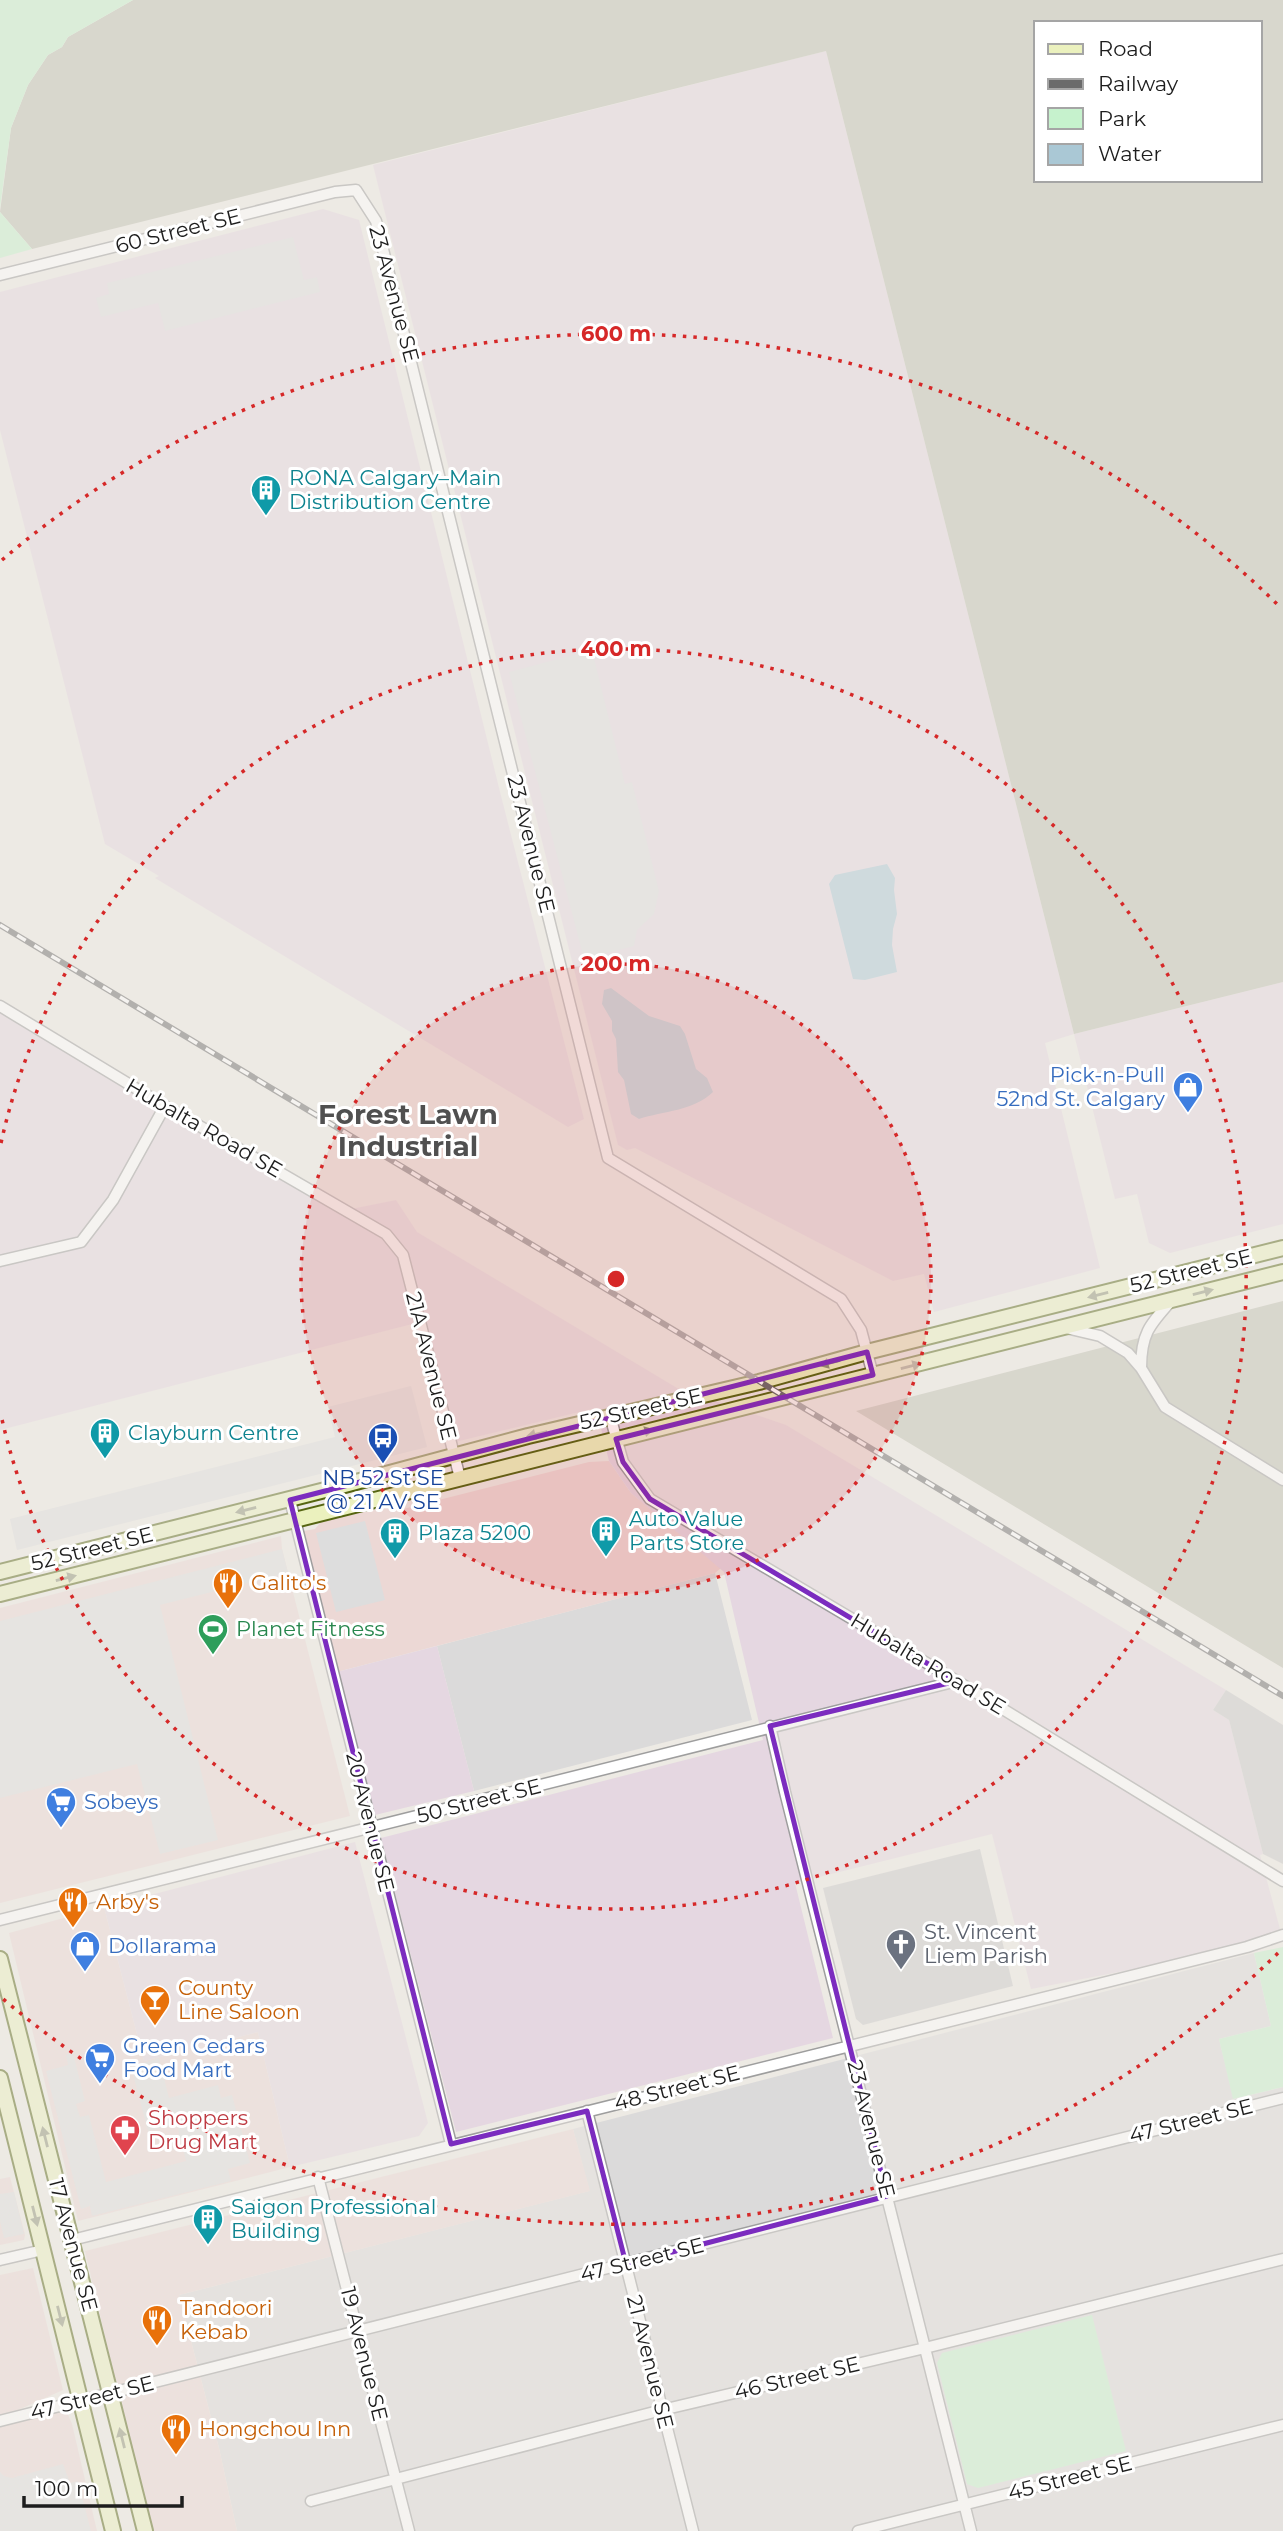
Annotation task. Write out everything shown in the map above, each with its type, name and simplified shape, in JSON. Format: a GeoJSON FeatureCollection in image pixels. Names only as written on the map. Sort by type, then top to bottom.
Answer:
{"type":"FeatureCollection","features":[{"type":"Feature","properties":{"kind":"main road","name":"52 Street SE"},"geometry":{"type":"LineString","coordinates":[[0,1572],[290,1500],[454,1455],[759,1382],[867,1352],[1283,1248]]}},
{"type":"Feature","properties":{"kind":"main road","name":"52 Street SE"},"geometry":{"type":"LineString","coordinates":[[0,1594],[1283,1272]]}},
{"type":"Feature","properties":{"kind":"main road","name":"17 Avenue SE"},"geometry":{"type":"LineString","coordinates":[[0,1959],[145,2531]]}},
{"type":"Feature","properties":{"kind":"main road","name":"17 Avenue SE"},"geometry":{"type":"LineString","coordinates":[[1,2086],[113,2531]]}},
{"type":"Feature","properties":{"kind":"street","name":"60 Street SE"},"geometry":{"type":"LineString","coordinates":[[0,275],[335,192],[356,190]]}},
{"type":"Feature","properties":{"kind":"street","name":"23 Avenue SE"},"geometry":{"type":"LineString","coordinates":[[356,190],[376,221],[608,1158],[841,1299],[861,1330],[873,1375]]}},
{"type":"Feature","properties":{"kind":"street","name":"Hubalta Road SE"},"geometry":{"type":"LineString","coordinates":[[0,1006],[165,1106],[386,1234],[403,1255]]}},
{"type":"Feature","properties":{"kind":"street"},"geometry":{"type":"LineString","coordinates":[[0,1261],[81,1242],[113,1200],[165,1106]]}},
{"type":"Feature","properties":{"kind":"street","name":"21A Avenue SE"},"geometry":{"type":"LineString","coordinates":[[403,1255],[460,1478]]}},
{"type":"Feature","properties":{"kind":"street"},"geometry":{"type":"LineString","coordinates":[[1141,1368],[1142,1340],[1150,1323],[1171,1301]]}},
{"type":"Feature","properties":{"kind":"street"},"geometry":{"type":"LineString","coordinates":[[1064,1328],[1100,1336],[1129,1353],[1165,1407],[1283,1480]]}},
{"type":"Feature","properties":{"kind":"street","name":"Hubalta Road SE"},"geometry":{"type":"LineString","coordinates":[[610,1416],[623,1462],[650,1499],[957,1681],[1283,1881]]}},
{"type":"Feature","properties":{"kind":"street","name":"20 Avenue SE"},"geometry":{"type":"LineString","coordinates":[[290,1500],[451,2144]]}},
{"type":"Feature","properties":{"kind":"street","name":"50 Street SE"},"geometry":{"type":"LineString","coordinates":[[0,1920],[957,1681]]}},
{"type":"Feature","properties":{"kind":"street","name":"23 Avenue SE"},"geometry":{"type":"LineString","coordinates":[[770,1726],[971,2531]]}},
{"type":"Feature","properties":{"kind":"street","name":"48 Street SE"},"geometry":{"type":"LineString","coordinates":[[72,2240],[1247,1947],[1283,1935]]}},
{"type":"Feature","properties":{"kind":"street","name":"47 Street SE"},"geometry":{"type":"LineString","coordinates":[[0,2421],[1283,2098]]}},
{"type":"Feature","properties":{"kind":"street","name":"21 Avenue SE"},"geometry":{"type":"LineString","coordinates":[[587,2111],[693,2531]]}},
{"type":"Feature","properties":{"kind":"street","name":"19 Avenue SE"},"geometry":{"type":"LineString","coordinates":[[318,2177],[409,2531]]}},
{"type":"Feature","properties":{"kind":"street"},"geometry":{"type":"LineString","coordinates":[[0,2260],[43,2250]]}},
{"type":"Feature","properties":{"kind":"street","name":"46 Street SE"},"geometry":{"type":"LineString","coordinates":[[311,2501],[662,2410],[1283,2259]]}},
{"type":"Feature","properties":{"kind":"street","name":"45 Street SE"},"geometry":{"type":"LineString","coordinates":[[858,2531],[1283,2425]]}},
{"type":"Feature","properties":{"kind":"highlighted area"},"geometry":{"type":"Polygon","coordinates":[[[867,1352],[873,1375],[616,1439],[623,1462],[650,1499],[957,1681],[770,1726],[887,2196],[626,2264],[587,2111],[451,2144],[290,1500],[867,1352]]]}},
{"type":"Feature","properties":{"kind":"shaded area"},"geometry":{"type":"Polygon","coordinates":[[[133,0],[1283,0],[1283,982],[1074,1034],[826,51],[32,249],[0,212],[11,128],[28,85],[48,55],[62,47],[68,37],[133,0]]]}},
{"type":"Feature","properties":{"kind":"shaded area"},"geometry":{"type":"Polygon","coordinates":[[[826,51],[1074,1034],[1045,1043],[1100,1268],[934,1312],[924,1274],[893,1281],[635,1148],[627,1150],[618,1145],[373,165],[826,51]]]}},
{"type":"Feature","properties":{"kind":"shaded area"},"geometry":{"type":"Polygon","coordinates":[[[323,209],[359,220],[584,1119],[568,1127],[155,878],[159,876],[105,844],[0,430],[0,292],[323,209]]]}},
{"type":"Feature","properties":{"kind":"shaded area"},"geometry":{"type":"Polygon","coordinates":[[[293,237],[304,280],[317,277],[320,292],[165,331],[158,303],[101,317],[96,298],[109,294],[107,283],[293,237]]]}},
{"type":"Feature","properties":{"kind":"shaded area"},"geometry":{"type":"Polygon","coordinates":[[[592,650],[625,784],[632,782],[659,891],[654,914],[637,930],[634,946],[584,959],[509,672],[592,650]]]}},
{"type":"Feature","properties":{"kind":"shaded area","name":"Pick-n-Pull 52nd St. Calgary"},"geometry":{"type":"Polygon","coordinates":[[[1283,982],[1283,1224],[1170,1253],[1149,1243],[1137,1194],[1115,1199],[1074,1034],[1283,982]]]}},
{"type":"Feature","properties":{"kind":"shaded area"},"geometry":{"type":"Polygon","coordinates":[[[0,1006],[346,1210],[396,1200],[417,1232],[677,1388],[786,1425],[1226,1690],[1213,1710],[1229,1720],[1280,1929],[1247,1947],[1031,1989],[992,1834],[795,1883],[833,2038],[456,2132],[381,1838],[763,1740],[724,1572],[631,1493],[609,1461],[596,1408],[455,1442],[420,1322],[0,1430],[0,1006]]]}},
{"type":"Feature","properties":{"kind":"shaded area"},"geometry":{"type":"Polygon","coordinates":[[[1283,1301],[1283,1668],[856,1411],[1283,1301]]]}},
{"type":"Feature","properties":{"kind":"shaded area"},"geometry":{"type":"Polygon","coordinates":[[[411,1386],[427,1447],[17,1550],[10,1519],[335,1437],[328,1407],[411,1386]]]}},
{"type":"Feature","properties":{"kind":"shaded area"},"geometry":{"type":"Polygon","coordinates":[[[609,1461],[631,1493],[721,1568],[715,1573],[333,1673],[298,1532],[315,1529],[321,1522],[397,1504],[399,1510],[589,1462],[609,1461]]]}},
{"type":"Feature","properties":{"kind":"shaded area"},"geometry":{"type":"Polygon","coordinates":[[[365,1521],[385,1600],[336,1612],[316,1533],[365,1521]]]}},
{"type":"Feature","properties":{"kind":"shaded area"},"geometry":{"type":"Polygon","coordinates":[[[281,1536],[282,1549],[350,1816],[0,1903],[0,1608],[281,1536]]]}},
{"type":"Feature","properties":{"kind":"shaded area"},"geometry":{"type":"Polygon","coordinates":[[[282,1549],[288,1573],[160,1605],[218,1840],[160,1854],[137,1764],[0,1798],[0,1621],[282,1549]]]}},
{"type":"Feature","properties":{"kind":"shaded area"},"geometry":{"type":"Polygon","coordinates":[[[715,1573],[752,1720],[474,1791],[437,1646],[715,1573]]]}},
{"type":"Feature","properties":{"kind":"shaded area"},"geometry":{"type":"Polygon","coordinates":[[[437,1646],[474,1791],[375,1815],[333,1673],[437,1646]]]}},
{"type":"Feature","properties":{"kind":"shaded area"},"geometry":{"type":"Polygon","coordinates":[[[1226,1690],[1283,1725],[1283,1864],[1263,1854],[1229,1720],[1213,1710],[1226,1690]]]}},
{"type":"Feature","properties":{"kind":"shaded area"},"geometry":{"type":"Polygon","coordinates":[[[355,1842],[428,2123],[419,2136],[290,2167],[258,2032],[144,2061],[104,1907],[355,1842]]]}},
{"type":"Feature","properties":{"kind":"shaded area"},"geometry":{"type":"Polygon","coordinates":[[[980,1849],[1013,1986],[863,2025],[856,2019],[823,1888],[980,1849]]]}},
{"type":"Feature","properties":{"kind":"shaded area"},"geometry":{"type":"Polygon","coordinates":[[[104,1907],[144,2061],[258,2032],[290,2167],[78,2221],[9,1933],[104,1907]]]}},
{"type":"Feature","properties":{"kind":"shaded area"},"geometry":{"type":"Polygon","coordinates":[[[1254,1953],[1271,2026],[1219,2039],[1234,2099],[1283,2087],[1283,2531],[237,2531],[219,2448],[179,2295],[589,2191],[573,2129],[1254,1953]]]}},
{"type":"Feature","properties":{"kind":"shaded area"},"geometry":{"type":"Polygon","coordinates":[[[73,2053],[85,2101],[76,2104],[80,2117],[89,2115],[106,2182],[186,2161],[177,2124],[148,2131],[131,2067],[159,2058],[169,2098],[218,2085],[221,2098],[232,2095],[250,2163],[228,2169],[231,2181],[92,2216],[90,2206],[81,2209],[46,2071],[68,2065],[66,2055],[73,2053]]]}},
{"type":"Feature","properties":{"kind":"shaded area"},"geometry":{"type":"Polygon","coordinates":[[[573,2129],[590,2191],[179,2295],[219,2448],[237,2531],[154,2531],[85,2251],[573,2129]]]}},
{"type":"Feature","properties":{"kind":"shaded area"},"geometry":{"type":"Polygon","coordinates":[[[10,2177],[25,2235],[24,2240],[0,2245],[0,2179],[10,2177]]]}},
{"type":"Feature","properties":{"kind":"shaded area"},"geometry":{"type":"Polygon","coordinates":[[[14,2192],[24,2234],[4,2238],[0,2221],[0,2194],[14,2192]]]}},
{"type":"Feature","properties":{"kind":"shaded area"},"geometry":{"type":"Polygon","coordinates":[[[33,2268],[63,2390],[0,2418],[0,2275],[33,2268]]]}},
{"type":"Feature","properties":{"kind":"shaded area"},"geometry":{"type":"Polygon","coordinates":[[[66,2410],[72,2424],[97,2531],[0,2531],[0,2421],[66,2410]]]}},
{"type":"Feature","properties":{"kind":"shaded area"},"geometry":{"type":"Polygon","coordinates":[[[63,2464],[70,2483],[78,2481],[91,2531],[0,2531],[0,2472],[12,2478],[63,2464]]]}},
{"type":"Feature","properties":{"kind":"green space"},"geometry":{"type":"Polygon","coordinates":[[[0,0],[133,0],[68,37],[62,47],[48,55],[28,85],[11,128],[0,208],[0,0]]]}},
{"type":"Feature","properties":{"kind":"green space"},"geometry":{"type":"Polygon","coordinates":[[[0,212],[32,249],[0,258],[0,212]]]}},
{"type":"Feature","properties":{"kind":"green space"},"geometry":{"type":"Polygon","coordinates":[[[1283,1947],[1283,2087],[1233,2099],[1219,2039],[1271,2026],[1254,1953],[1283,1947]]]}},
{"type":"Feature","properties":{"kind":"green space"},"geometry":{"type":"Polygon","coordinates":[[[1092,2315],[1126,2451],[978,2488],[967,2484],[937,2363],[942,2353],[1092,2315]]]}},
{"type":"Feature","properties":{"kind":"water"},"geometry":{"type":"Polygon","coordinates":[[[887,864],[895,878],[897,914],[892,945],[897,972],[865,980],[853,979],[829,884],[835,875],[887,864]]]}},
{"type":"Feature","properties":{"kind":"water"},"geometry":{"type":"Polygon","coordinates":[[[611,988],[649,1016],[680,1026],[696,1069],[707,1078],[713,1092],[697,1103],[678,1110],[639,1119],[631,1114],[624,1080],[618,1072],[612,1021],[602,1004],[604,990],[611,988]]]}},
{"type":"Feature","properties":{"kind":"railway"},"geometry":{"type":"LineString","coordinates":[[0,925],[1283,1696]]}},
{"type":"Feature","properties":{"kind":"place","name":"RONA Calgary–Main Distribution Centre"},"geometry":{"type":"Point","coordinates":[266,517]}},
{"type":"Feature","properties":{"kind":"place","name":"Pick-n-Pull 52nd St. Calgary"},"geometry":{"type":"Point","coordinates":[1188,1114]}},
{"type":"Feature","properties":{"kind":"place","name":"Clayburn Centre"},"geometry":{"type":"Point","coordinates":[105,1460]}},
{"type":"Feature","properties":{"kind":"place","name":"NB 52 St SE @ 21 AV SE"},"geometry":{"type":"Point","coordinates":[383,1465]}},
{"type":"Feature","properties":{"kind":"place","name":"Auto Value Parts Store"},"geometry":{"type":"Point","coordinates":[606,1558]}},
{"type":"Feature","properties":{"kind":"place","name":"Plaza 5200"},"geometry":{"type":"Point","coordinates":[395,1560]}},
{"type":"Feature","properties":{"kind":"place","name":"Galito's"},"geometry":{"type":"Point","coordinates":[228,1610]}},
{"type":"Feature","properties":{"kind":"place","name":"Planet Fitness"},"geometry":{"type":"Point","coordinates":[213,1656]}},
{"type":"Feature","properties":{"kind":"place","name":"Sobeys"},"geometry":{"type":"Point","coordinates":[61,1829]}},
{"type":"Feature","properties":{"kind":"place","name":"Arby's"},"geometry":{"type":"Point","coordinates":[73,1929]}},
{"type":"Feature","properties":{"kind":"place","name":"St. Vincent Liem Parish"},"geometry":{"type":"Point","coordinates":[901,1971]}},
{"type":"Feature","properties":{"kind":"place","name":"Dollarama"},"geometry":{"type":"Point","coordinates":[85,1973]}},
{"type":"Feature","properties":{"kind":"place","name":"County Line Saloon"},"geometry":{"type":"Point","coordinates":[155,2027]}},
{"type":"Feature","properties":{"kind":"place","name":"Green Cedars Food Mart"},"geometry":{"type":"Point","coordinates":[100,2085]}},
{"type":"Feature","properties":{"kind":"place","name":"Shoppers Drug Mart"},"geometry":{"type":"Point","coordinates":[125,2157]}},
{"type":"Feature","properties":{"kind":"place","name":"Saigon Professional Building"},"geometry":{"type":"Point","coordinates":[208,2246]}},
{"type":"Feature","properties":{"kind":"place","name":"Tandoori Kebab"},"geometry":{"type":"Point","coordinates":[157,2347]}},
{"type":"Feature","properties":{"kind":"place","name":"Hongchou Inn"},"geometry":{"type":"Point","coordinates":[176,2456]}},
{"type":"Feature","properties":{"kind":"district","name":"Forest Lawn Industrial"},"geometry":{"type":"Point","coordinates":[408,1130]}}]}
